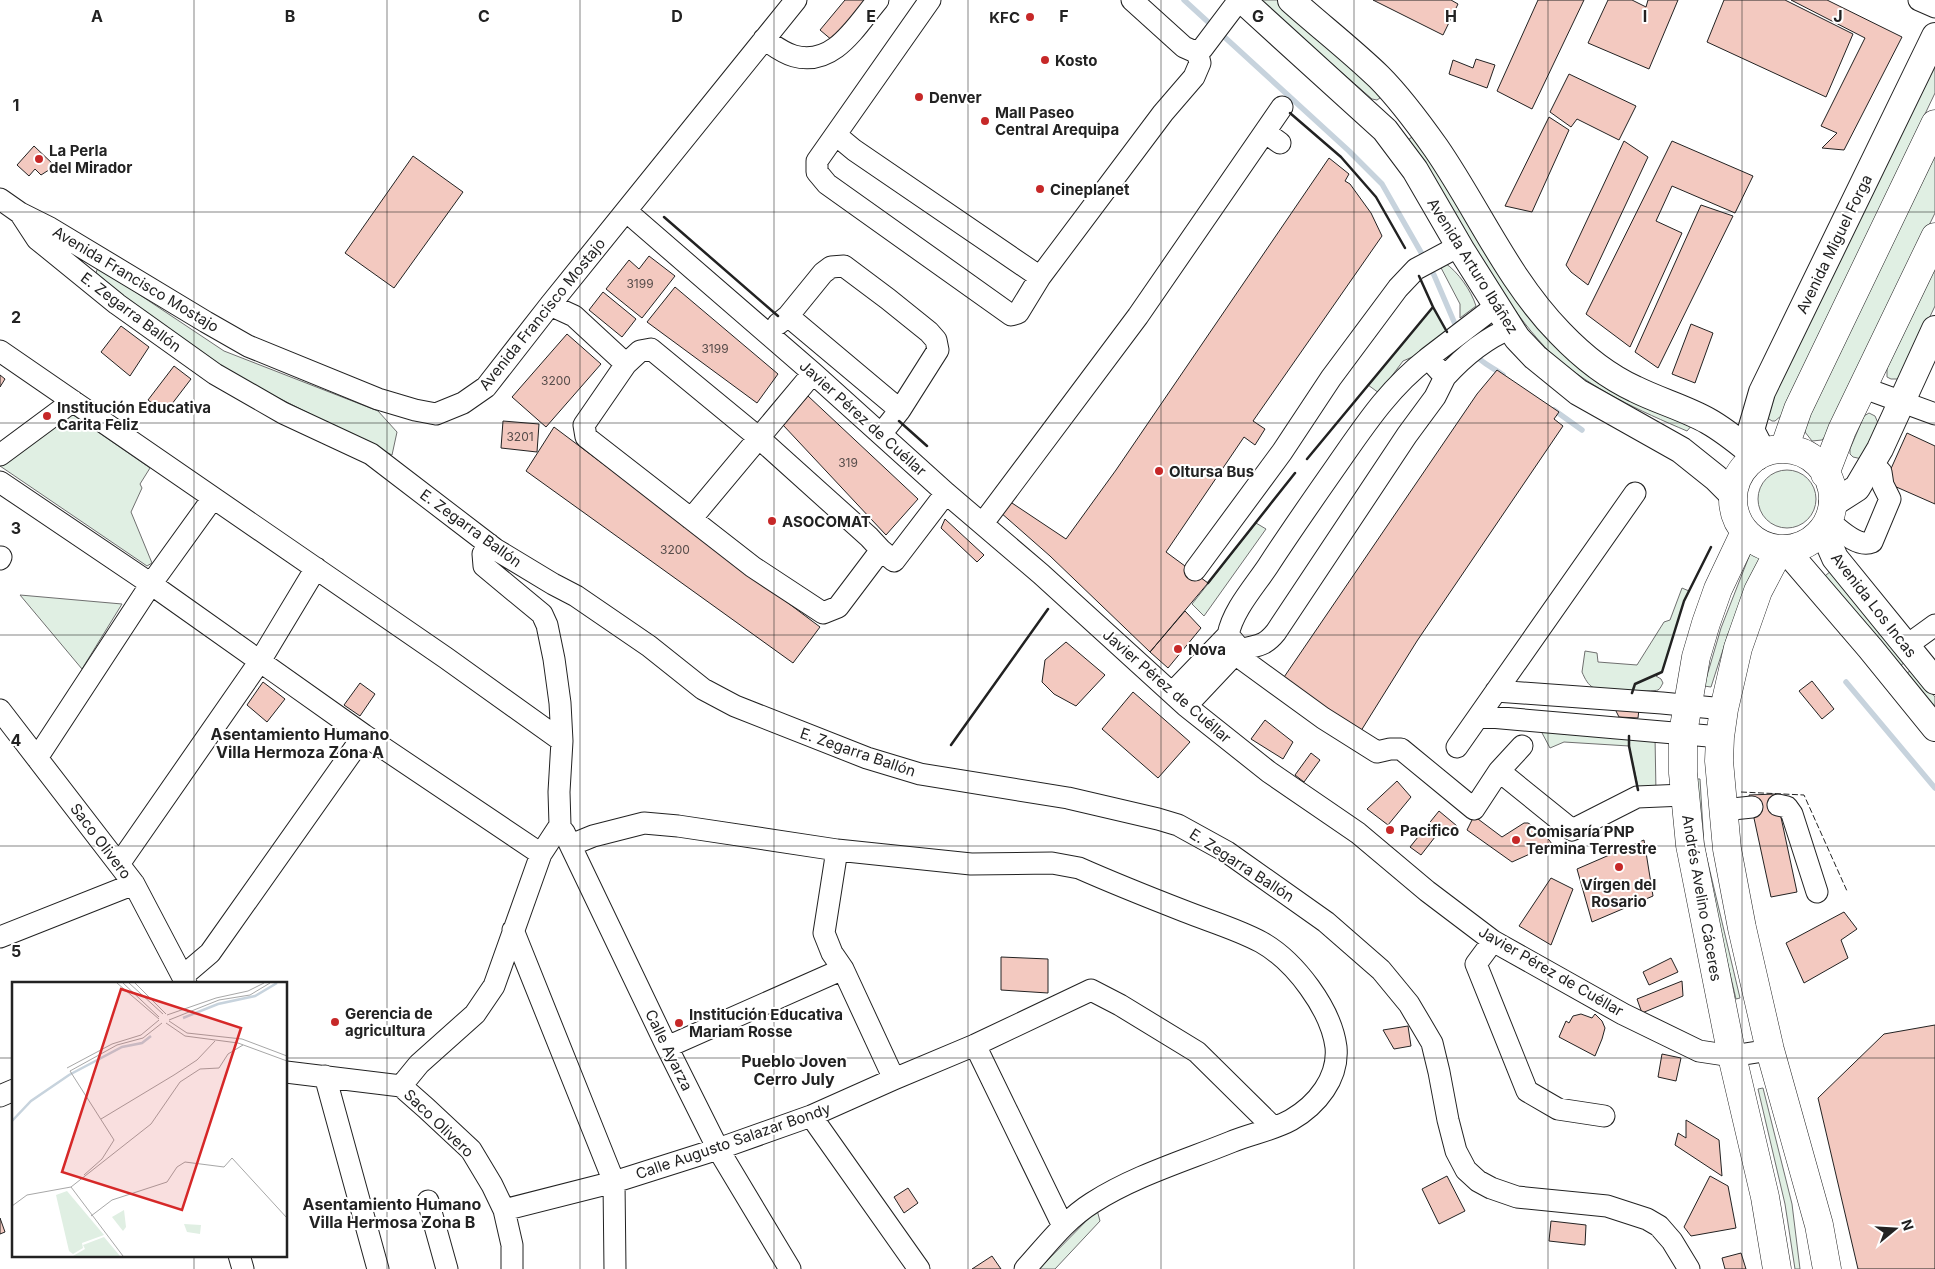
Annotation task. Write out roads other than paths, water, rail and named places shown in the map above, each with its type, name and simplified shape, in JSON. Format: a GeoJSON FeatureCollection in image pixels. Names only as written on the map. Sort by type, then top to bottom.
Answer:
{"type":"FeatureCollection","features":[{"type":"Feature","properties":{"kind":"highway"},"geometry":{"type":"LineString","coordinates":[[1768,453],[1798,409],[1935,124]]}},
{"type":"Feature","properties":{"kind":"highway"},"geometry":{"type":"LineString","coordinates":[[1826,474],[1842,430],[1935,238]]}},
{"type":"Feature","properties":{"kind":"highway"},"geometry":{"type":"LineString","coordinates":[[1800,452],[1821,467],[1826,474],[1832,488],[1829,516],[1814,539],[1795,548],[1782,549],[1761,544],[1745,532],[1736,515],[1734,496],[1738,477],[1749,463],[1768,453],[1800,452]]}},
{"type":"Feature","properties":{"kind":"highway","name":"Andrés Avelino Cáceres"},"geometry":{"type":"LineString","coordinates":[[1745,532],[1721,581],[1706,623],[1686,706],[1683,733],[1684,796],[1690,845],[1732,1056],[1765,1197],[1777,1269]]}},
{"type":"Feature","properties":{"kind":"highway"},"geometry":{"type":"LineString","coordinates":[[1782,549],[1758,591],[1747,619],[1724,709],[1719,761],[1727,849],[1736,894],[1770,1050],[1819,1225],[1827,1269]]}},
{"type":"Feature","properties":{"kind":"main road","name":"Avenida Arturo Ibáñez"},"geometry":{"type":"LineString","coordinates":[[1241,0],[1385,130],[1415,170],[1510,328],[1535,357],[1566,383],[1604,408],[1681,450],[1716,478],[1734,496]]}},
{"type":"Feature","properties":{"kind":"main road","name":"Avenida Arturo Ibáñez"},"geometry":{"type":"LineString","coordinates":[[1290,0],[1379,78],[1406,109],[1437,150],[1523,289],[1560,334],[1595,365],[1614,377],[1710,422],[1740,443],[1768,453]]}},
{"type":"Feature","properties":{"kind":"main road","name":"Avenida Miguel Forga"},"geometry":{"type":"LineString","coordinates":[[1768,453],[1751,430],[1762,392],[1935,36]]}},
{"type":"Feature","properties":{"kind":"main road"},"geometry":{"type":"LineString","coordinates":[[1385,130],[1406,109]]}},
{"type":"Feature","properties":{"kind":"main road"},"geometry":{"type":"LineString","coordinates":[[1829,516],[1857,488],[1880,449],[1935,329]]}},
{"type":"Feature","properties":{"kind":"main road","name":"Avenida Los Incas"},"geometry":{"type":"LineString","coordinates":[[1829,516],[1828,542],[1834,558],[1935,681]]}},
{"type":"Feature","properties":{"kind":"main road","name":"Avenida Los Incas"},"geometry":{"type":"LineString","coordinates":[[1782,549],[1870,648],[1935,728]]}},
{"type":"Feature","properties":{"kind":"street","name":"Avenida Francisco Mostajo"},"geometry":{"type":"LineString","coordinates":[[20,212],[248,346],[378,399],[436,414],[463,403],[486,387],[796,0]]}},
{"type":"Feature","properties":{"kind":"street"},"geometry":{"type":"LineString","coordinates":[[764,39],[784,53],[794,56],[804,58],[822,56],[836,49],[878,0]]}},
{"type":"Feature","properties":{"kind":"street"},"geometry":{"type":"LineString","coordinates":[[930,0],[817,161],[817,172],[827,184],[1011,315],[1018,313],[1040,277],[1163,112],[1194,76],[1200,63],[1199,50]]}},
{"type":"Feature","properties":{"kind":"street"},"geometry":{"type":"LineString","coordinates":[[1132,0],[1184,47],[1192,51],[1199,50],[1241,0]]}},
{"type":"Feature","properties":{"kind":"street"},"geometry":{"type":"LineString","coordinates":[[1919,0],[1935,7]]}},
{"type":"Feature","properties":{"kind":"street"},"geometry":{"type":"LineString","coordinates":[[983,523],[1271,141],[1282,107]]}},
{"type":"Feature","properties":{"kind":"street"},"geometry":{"type":"LineString","coordinates":[[836,135],[854,150],[1040,277]]}},
{"type":"Feature","properties":{"kind":"street","name":"E. Zegarra Ballón"},"geometry":{"type":"LineString","coordinates":[[0,199],[20,212],[36,239],[117,304],[215,374],[283,413],[371,454],[510,559],[576,596],[649,646],[703,689],[735,706],[867,758],[920,774],[1068,798],[1158,819],[1178,825],[1227,852],[1340,933],[1381,970],[1409,1004],[1432,1043],[1456,1151],[1466,1170],[1478,1181],[1491,1188],[1518,1197],[1607,1206],[1647,1219],[1659,1226],[1672,1241],[1689,1269]]}},
{"type":"Feature","properties":{"kind":"street","name":"Javier Pérez de Cuéllar"},"geometry":{"type":"LineString","coordinates":[[626,211],[813,373],[946,493],[983,523],[1179,700],[1269,772],[1358,833],[1427,891],[1493,941],[1623,1014],[1700,1051],[1732,1056],[1770,1050]]}},
{"type":"Feature","properties":{"kind":"street"},"geometry":{"type":"LineString","coordinates":[[1195,570],[1282,452],[1331,378],[1373,320],[1421,258],[1455,239]]}},
{"type":"Feature","properties":{"kind":"street"},"geometry":{"type":"LineString","coordinates":[[767,333],[788,316],[823,272],[830,267],[844,266],[929,332],[936,340],[938,350],[900,410],[881,434]]}},
{"type":"Feature","properties":{"kind":"street"},"geometry":{"type":"LineString","coordinates":[[550,305],[574,316],[626,364]]}},
{"type":"Feature","properties":{"kind":"street"},"geometry":{"type":"LineString","coordinates":[[1496,306],[1477,334],[1457,350],[1428,358],[1408,374],[1375,412],[1286,538],[1230,626],[1234,646],[1323,718],[1377,752],[1401,749],[1474,809],[1499,771],[1522,746]]}},
{"type":"Feature","properties":{"kind":"street"},"geometry":{"type":"LineString","coordinates":[[788,316],[900,410]]}},
{"type":"Feature","properties":{"kind":"street"},"geometry":{"type":"LineString","coordinates":[[1477,334],[1497,334],[1510,328]]}},
{"type":"Feature","properties":{"kind":"street"},"geometry":{"type":"LineString","coordinates":[[881,550],[838,607],[823,613],[753,567],[586,437],[584,425],[626,364],[640,351],[651,349],[758,438],[894,561],[946,493]]}},
{"type":"Feature","properties":{"kind":"street"},"geometry":{"type":"LineString","coordinates":[[1179,700],[1234,646],[1259,646],[1268,641],[1276,632],[1401,443],[1435,397],[1457,350]]}},
{"type":"Feature","properties":{"kind":"street"},"geometry":{"type":"LineString","coordinates":[[0,351],[446,658],[562,741]]}},
{"type":"Feature","properties":{"kind":"street"},"geometry":{"type":"LineString","coordinates":[[1428,358],[1445,377]]}},
{"type":"Feature","properties":{"kind":"street"},"geometry":{"type":"LineString","coordinates":[[691,519],[813,373]]}},
{"type":"Feature","properties":{"kind":"street"},"geometry":{"type":"LineString","coordinates":[[1864,388],[1935,414]]}},
{"type":"Feature","properties":{"kind":"street"},"geometry":{"type":"LineString","coordinates":[[0,455],[72,401]]}},
{"type":"Feature","properties":{"kind":"street"},"geometry":{"type":"LineString","coordinates":[[1829,516],[1854,539],[1865,544],[1872,542],[1890,499],[1882,484],[1882,472],[1871,464]]}},
{"type":"Feature","properties":{"kind":"street"},"geometry":{"type":"LineString","coordinates":[[0,482],[151,584],[364,735],[541,854]]}},
{"type":"Feature","properties":{"kind":"street"},"geometry":{"type":"LineString","coordinates":[[1458,747],[1496,690],[1636,493]]}},
{"type":"Feature","properties":{"kind":"street"},"geometry":{"type":"LineString","coordinates":[[37,758],[151,584],[213,498]]}},
{"type":"Feature","properties":{"kind":"street"},"geometry":{"type":"LineString","coordinates":[[401,1086],[419,1064],[475,1014],[494,986],[541,854],[560,825],[559,792],[562,741],[560,703],[547,625],[542,614],[484,566],[483,554],[489,544]]}},
{"type":"Feature","properties":{"kind":"street"},"geometry":{"type":"LineString","coordinates":[[119,864],[260,661],[316,568]]}},
{"type":"Feature","properties":{"kind":"street"},"geometry":{"type":"LineString","coordinates":[[1906,646],[1935,625]]}},
{"type":"Feature","properties":{"kind":"street"},"geometry":{"type":"LineString","coordinates":[[1496,690],[1724,709]]}},
{"type":"Feature","properties":{"kind":"street","name":"Saco Olivero"},"geometry":{"type":"LineString","coordinates":[[0,710],[134,884],[185,979]]}},
{"type":"Feature","properties":{"kind":"street"},"geometry":{"type":"LineString","coordinates":[[1479,716],[1720,737]]}},
{"type":"Feature","properties":{"kind":"street"},"geometry":{"type":"LineString","coordinates":[[185,979],[210,953],[364,735]]}},
{"type":"Feature","properties":{"kind":"street"},"geometry":{"type":"LineString","coordinates":[[1499,771],[1572,830],[1637,797],[1684,796]]}},
{"type":"Feature","properties":{"kind":"street"},"geometry":{"type":"LineString","coordinates":[[1778,805],[1786,807],[1792,814],[1818,892]]}},
{"type":"Feature","properties":{"kind":"street"},"geometry":{"type":"LineString","coordinates":[[1723,810],[1752,808]]}},
{"type":"Feature","properties":{"kind":"street"},"geometry":{"type":"LineString","coordinates":[[571,845],[593,836],[644,823],[678,826],[837,850],[971,864],[1052,863],[1078,868],[1262,943],[1292,968],[1326,1013],[1334,1036],[1337,1058],[1335,1070],[1326,1088],[1315,1102],[1291,1120],[1135,1180],[1092,1203],[1063,1226],[1025,1269]]}},
{"type":"Feature","properties":{"kind":"street","name":"Calle Ayarza"},"geometry":{"type":"LineString","coordinates":[[560,825],[718,1149],[790,1269]]}},
{"type":"Feature","properties":{"kind":"street"},"geometry":{"type":"LineString","coordinates":[[837,850],[824,934],[894,1078]]}},
{"type":"Feature","properties":{"kind":"street"},"geometry":{"type":"LineString","coordinates":[[0,937],[134,884]]}},
{"type":"Feature","properties":{"kind":"street"},"geometry":{"type":"LineString","coordinates":[[513,930],[614,1182],[616,1269]]}},
{"type":"Feature","properties":{"kind":"street"},"geometry":{"type":"LineString","coordinates":[[1493,941],[1476,964],[1527,1091],[1558,1109],[1604,1116]]}},
{"type":"Feature","properties":{"kind":"street"},"geometry":{"type":"LineString","coordinates":[[667,1047],[838,961]]}},
{"type":"Feature","properties":{"kind":"street","name":"Calle Augusto Salazar Bondy"},"geometry":{"type":"LineString","coordinates":[[504,1210],[614,1182],[718,1149],[812,1116],[894,1078],[974,1045],[1091,990],[1120,1005],[1196,1052],[1272,1127]]}},
{"type":"Feature","properties":{"kind":"street"},"geometry":{"type":"LineString","coordinates":[[974,1045],[1063,1226]]}},
{"type":"Feature","properties":{"kind":"street","name":"Saco Olivero"},"geometry":{"type":"LineString","coordinates":[[288,1072],[401,1086],[471,1150],[492,1185],[504,1210],[512,1245],[512,1269]]}},
{"type":"Feature","properties":{"kind":"street"},"geometry":{"type":"LineString","coordinates":[[324,1076],[378,1269]]}},
{"type":"Feature","properties":{"kind":"street"},"geometry":{"type":"LineString","coordinates":[[0,1096],[12,1091]]}},
{"type":"Feature","properties":{"kind":"street"},"geometry":{"type":"LineString","coordinates":[[812,1116],[919,1269]]}},
{"type":"Feature","properties":{"kind":"street"},"geometry":{"type":"LineString","coordinates":[[428,1201],[447,1269]]}},
{"type":"Feature","properties":{"kind":"street"},"geometry":{"type":"LineString","coordinates":[[239,1256],[243,1269]]}},
{"type":"Feature","properties":{"kind":"waterway"},"geometry":{"type":"LineString","coordinates":[[1184,0],[1349,151],[1382,184],[1434,275],[1458,331]]}},
{"type":"Feature","properties":{"kind":"waterway"},"geometry":{"type":"LineString","coordinates":[[1475,354],[1484,363],[1503,375]]}},
{"type":"Feature","properties":{"kind":"waterway"},"geometry":{"type":"LineString","coordinates":[[1554,410],[1582,430]]}},
{"type":"Feature","properties":{"kind":"waterway"},"geometry":{"type":"LineString","coordinates":[[1846,682],[1935,788]]}},
{"type":"Feature","properties":{"kind":"place","name":"KFC"},"geometry":{"type":"Point","coordinates":[1030,17]}},
{"type":"Feature","properties":{"kind":"place","name":"Kosto"},"geometry":{"type":"Point","coordinates":[1045,60]}},
{"type":"Feature","properties":{"kind":"place","name":"Denver"},"geometry":{"type":"Point","coordinates":[919,97]}},
{"type":"Feature","properties":{"kind":"place","name":"Mall Paseo Central Arequipa"},"geometry":{"type":"Point","coordinates":[985,121]}},
{"type":"Feature","properties":{"kind":"place","name":"La Perla del Mirador"},"geometry":{"type":"Point","coordinates":[39,159]}},
{"type":"Feature","properties":{"kind":"place","name":"Cineplanet"},"geometry":{"type":"Point","coordinates":[1040,189]}},
{"type":"Feature","properties":{"kind":"place","name":"Institución Educativa Carita Feliz"},"geometry":{"type":"Point","coordinates":[47,416]}},
{"type":"Feature","properties":{"kind":"place","name":"Oltursa Bus"},"geometry":{"type":"Point","coordinates":[1159,471]}},
{"type":"Feature","properties":{"kind":"place","name":"ASOCOMAT"},"geometry":{"type":"Point","coordinates":[772,521]}},
{"type":"Feature","properties":{"kind":"place","name":"Nova"},"geometry":{"type":"Point","coordinates":[1178,649]}},
{"type":"Feature","properties":{"kind":"place","name":"Pacifico"},"geometry":{"type":"Point","coordinates":[1390,830]}},
{"type":"Feature","properties":{"kind":"place","name":"Comisaría PNP Termina Terrestre"},"geometry":{"type":"Point","coordinates":[1516,840]}},
{"type":"Feature","properties":{"kind":"place","name":"Vírgen del Rosario"},"geometry":{"type":"Point","coordinates":[1619,867]}},
{"type":"Feature","properties":{"kind":"place","name":"Gerencia de agricultura"},"geometry":{"type":"Point","coordinates":[335,1022]}},
{"type":"Feature","properties":{"kind":"place","name":"Institución Educativa Mariam Rosse"},"geometry":{"type":"Point","coordinates":[679,1023]}},
{"type":"Feature","properties":{"kind":"district","name":"Asentamiento Humano Villa Hermoza Zona A"},"geometry":{"type":"Point","coordinates":[300,743]}},
{"type":"Feature","properties":{"kind":"district","name":"Pueblo Joven Cerro July"},"geometry":{"type":"Point","coordinates":[794,1070]}},
{"type":"Feature","properties":{"kind":"district","name":"Asentamiento Humano Villa Hermosa Zona B"},"geometry":{"type":"Point","coordinates":[392,1213]}}]}
